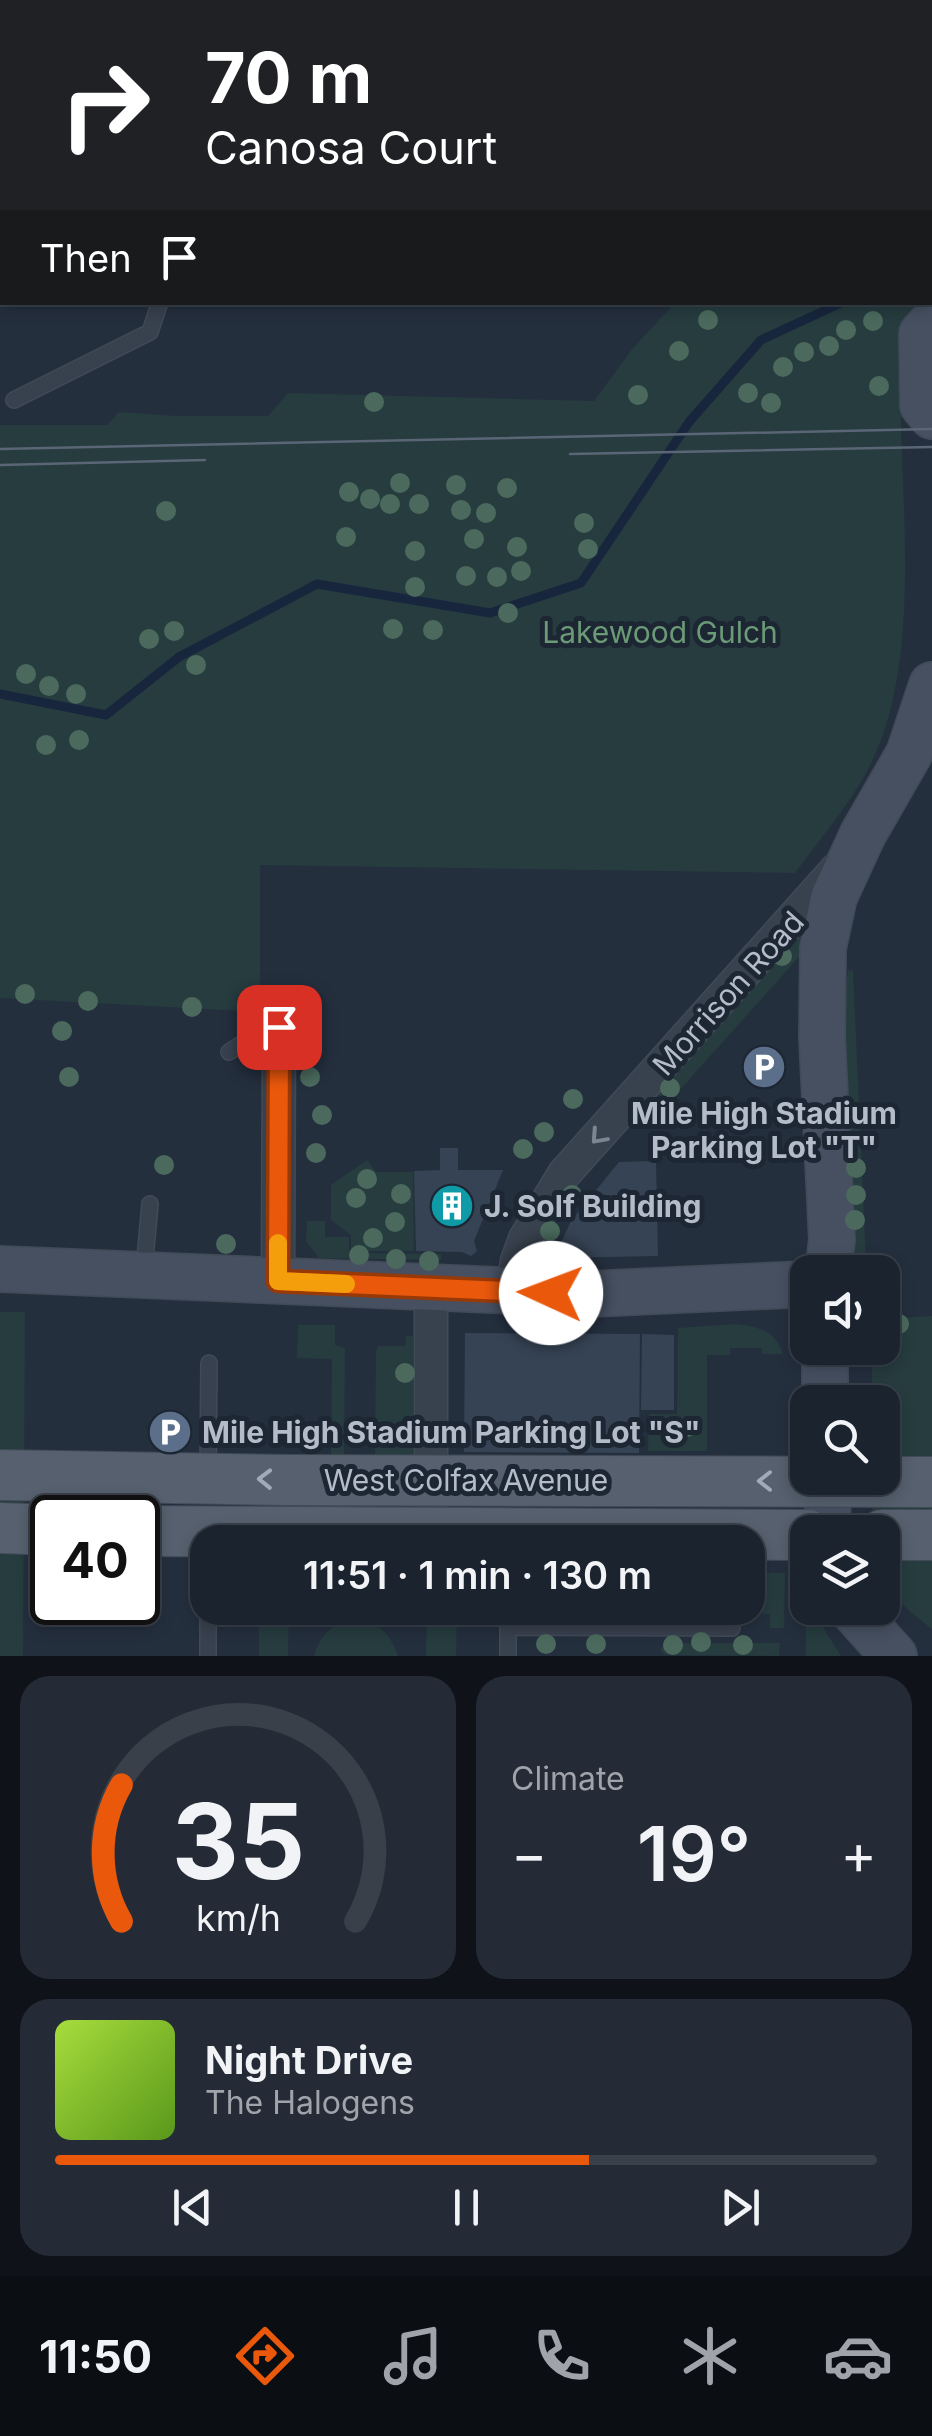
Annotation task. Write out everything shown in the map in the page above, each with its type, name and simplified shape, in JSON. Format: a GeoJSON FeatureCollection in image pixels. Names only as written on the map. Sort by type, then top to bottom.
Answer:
{"type":"FeatureCollection","features":[{"type":"Feature","properties":{"kind":"main road","name":"West Colfax Avenue"},"geometry":{"type":"LineString","coordinates":[[0,1475],[932,1482]]}},
{"type":"Feature","properties":{"kind":"main road"},"geometry":{"type":"LineString","coordinates":[[0,1528],[30,1529]]}},
{"type":"Feature","properties":{"kind":"main road","name":"West Colfax Avenue"},"geometry":{"type":"LineString","coordinates":[[160,1531],[790,1535]]}},
{"type":"Feature","properties":{"kind":"main road"},"geometry":{"type":"LineString","coordinates":[[900,1535],[932,1535]]}},
{"type":"Feature","properties":{"kind":"street"},"geometry":{"type":"LineString","coordinates":[[927,406],[922,334],[932,322]]}},
{"type":"Feature","properties":{"kind":"street","name":"Morrison Road"},"geometry":{"type":"LineString","coordinates":[[512,1292],[517,1261],[526,1239],[564,1174],[828,883],[863,834],[909,754],[932,684]]}},
{"type":"Feature","properties":{"kind":"street"},"geometry":{"type":"LineString","coordinates":[[830,1255],[822,1038],[823,948],[834,897],[863,834]]}},
{"type":"Feature","properties":{"kind":"street"},"geometry":{"type":"LineString","coordinates":[[278,1281],[279,1027]]}},
{"type":"Feature","properties":{"kind":"street"},"geometry":{"type":"LineString","coordinates":[[0,1269],[512,1292],[638,1293],[790,1285]]}},
{"type":"Feature","properties":{"kind":"street"},"geometry":{"type":"LineString","coordinates":[[431,1288],[431,1525]]}},
{"type":"Feature","properties":{"kind":"street"},"geometry":{"type":"LineString","coordinates":[[863,1625],[881,1652]]}},
{"type":"Feature","properties":{"kind":"lane"},"geometry":{"type":"LineString","coordinates":[[14,400],[150,332],[159,305]]}},
{"type":"Feature","properties":{"kind":"lane"},"geometry":{"type":"LineString","coordinates":[[229,1052],[260,1032],[279,1027]]}},
{"type":"Feature","properties":{"kind":"lane"},"geometry":{"type":"LineString","coordinates":[[144,1275],[150,1204]]}},
{"type":"Feature","properties":{"kind":"lane"},"geometry":{"type":"LineString","coordinates":[[208,1502],[209,1363]]}},
{"type":"Feature","properties":{"kind":"lane"},"geometry":{"type":"LineString","coordinates":[[208,1625],[208,1656]]}},
{"type":"Feature","properties":{"kind":"lane"},"geometry":{"type":"LineString","coordinates":[[508,1656],[508,1626],[732,1628]]}},
{"type":"Feature","properties":{"kind":"green space","name":"Lakewood Gulch"},"geometry":{"type":"Polygon","coordinates":[[[673,305],[931,305],[932,415],[901,418],[904,600],[895,692],[866,773],[795,873],[260,865],[260,1012],[0,998],[0,425],[107,425],[119,412],[268,416],[288,393],[594,401],[633,348],[673,305]]]}},
{"type":"Feature","properties":{"kind":"green space"},"geometry":{"type":"Polygon","coordinates":[[[805,933],[808,947],[669,1102],[660,1102],[658,1090],[795,936],[805,933]]]}},
{"type":"Feature","properties":{"kind":"green space"},"geometry":{"type":"Polygon","coordinates":[[[853,970],[866,1255],[852,1255],[841,1011],[848,971],[853,970]]]}},
{"type":"Feature","properties":{"kind":"green space"},"geometry":{"type":"Polygon","coordinates":[[[367,1160],[376,1172],[413,1172],[414,1251],[351,1251],[351,1235],[331,1220],[331,1185],[367,1160]]]}},
{"type":"Feature","properties":{"kind":"green space"},"geometry":{"type":"Polygon","coordinates":[[[307,1221],[325,1221],[325,1237],[349,1237],[349,1253],[441,1254],[441,1260],[319,1258],[306,1241],[307,1221]]]}},
{"type":"Feature","properties":{"kind":"green space"},"geometry":{"type":"Polygon","coordinates":[[[0,1312],[25,1312],[23,1656],[0,1656],[0,1312]]]}},
{"type":"Feature","properties":{"kind":"green space"},"geometry":{"type":"Polygon","coordinates":[[[932,1316],[932,1629],[900,1602],[900,1515],[873,1515],[872,1495],[900,1495],[900,1385],[872,1385],[872,1365],[900,1365],[900,1318],[932,1316]]]}},
{"type":"Feature","properties":{"kind":"green space"},"geometry":{"type":"Polygon","coordinates":[[[735,1324],[765,1331],[776,1340],[783,1354],[762,1354],[762,1348],[730,1348],[730,1355],[707,1355],[707,1451],[648,1451],[649,1414],[677,1414],[678,1328],[735,1324]]]}},
{"type":"Feature","properties":{"kind":"green space"},"geometry":{"type":"Polygon","coordinates":[[[298,1325],[335,1325],[335,1345],[345,1348],[344,1455],[331,1455],[332,1359],[297,1358],[298,1325]]]}},
{"type":"Feature","properties":{"kind":"green space"},"geometry":{"type":"Polygon","coordinates":[[[406,1336],[413,1336],[413,1456],[375,1456],[376,1351],[378,1346],[405,1346],[406,1336]]]}},
{"type":"Feature","properties":{"kind":"green space"},"geometry":{"type":"Polygon","coordinates":[[[765,1573],[785,1573],[784,1628],[770,1628],[770,1614],[765,1614],[765,1573]]]}},
{"type":"Feature","properties":{"kind":"green space"},"geometry":{"type":"Polygon","coordinates":[[[259,1625],[289,1625],[288,1656],[259,1656],[259,1625]]]}},
{"type":"Feature","properties":{"kind":"green space"},"geometry":{"type":"Polygon","coordinates":[[[338,1625],[375,1625],[384,1631],[398,1656],[314,1656],[329,1630],[338,1625]]]}},
{"type":"Feature","properties":{"kind":"green space"},"geometry":{"type":"Polygon","coordinates":[[[427,1625],[457,1625],[456,1656],[426,1656],[427,1625]]]}},
{"type":"Feature","properties":{"kind":"green space"},"geometry":{"type":"Polygon","coordinates":[[[806,1625],[822,1625],[841,1656],[806,1656],[806,1625]]]}},
{"type":"Feature","properties":{"kind":"green space"},"geometry":{"type":"Polygon","coordinates":[[[665,1643],[780,1643],[779,1656],[664,1655],[660,1649],[665,1643]]]}},
{"type":"Feature","properties":{"kind":"building","name":"J. Solf Building"},"geometry":{"type":"Polygon","coordinates":[[[440,1148],[458,1148],[458,1170],[503,1170],[474,1241],[477,1251],[471,1256],[462,1252],[416,1251],[414,1171],[440,1170],[440,1148]]]}},
{"type":"Feature","properties":{"kind":"building"},"geometry":{"type":"Polygon","coordinates":[[[656,1161],[658,1256],[554,1258],[571,1221],[619,1162],[656,1161]]]}},
{"type":"Feature","properties":{"kind":"building"},"geometry":{"type":"Polygon","coordinates":[[[465,1333],[640,1334],[639,1453],[464,1452],[465,1333]]]}},
{"type":"Feature","properties":{"kind":"building"},"geometry":{"type":"Polygon","coordinates":[[[642,1334],[674,1335],[674,1410],[641,1410],[642,1334]]]}},
{"type":"Feature","properties":{"kind":"waterway","name":"Lakewood Gulch"},"geometry":{"type":"LineString","coordinates":[[0,694],[106,715],[179,657],[317,584],[490,613],[581,583],[689,422],[761,340],[837,305]]}},
{"type":"Feature","properties":{"kind":"tram line"},"geometry":{"type":"LineString","coordinates":[[0,449],[932,429]]}},
{"type":"Feature","properties":{"kind":"tram line"},"geometry":{"type":"LineString","coordinates":[[570,454],[932,447]]}},
{"type":"Feature","properties":{"kind":"tram line"},"geometry":{"type":"LineString","coordinates":[[0,465],[205,460]]}},
{"type":"Feature","properties":{"kind":"slow traffic"},"geometry":{"type":"LineString","coordinates":[[278,1243],[278,1281],[346,1284]]}},
{"type":"Feature","properties":{"kind":"place","name":"Mile High Stadium Parking Lot \"T\""},"geometry":{"type":"Point","coordinates":[764,1067]}},
{"type":"Feature","properties":{"kind":"place","name":"J. Solf Building"},"geometry":{"type":"Point","coordinates":[452,1206]}},
{"type":"Feature","properties":{"kind":"place","name":"Mile High Stadium Parking Lot \"S\""},"geometry":{"type":"Point","coordinates":[170,1432]}},
{"type":"Feature","properties":{"kind":"route"},"geometry":{"type":"LineString","coordinates":[[279,1027],[278,1281],[551,1293]]}}]}
